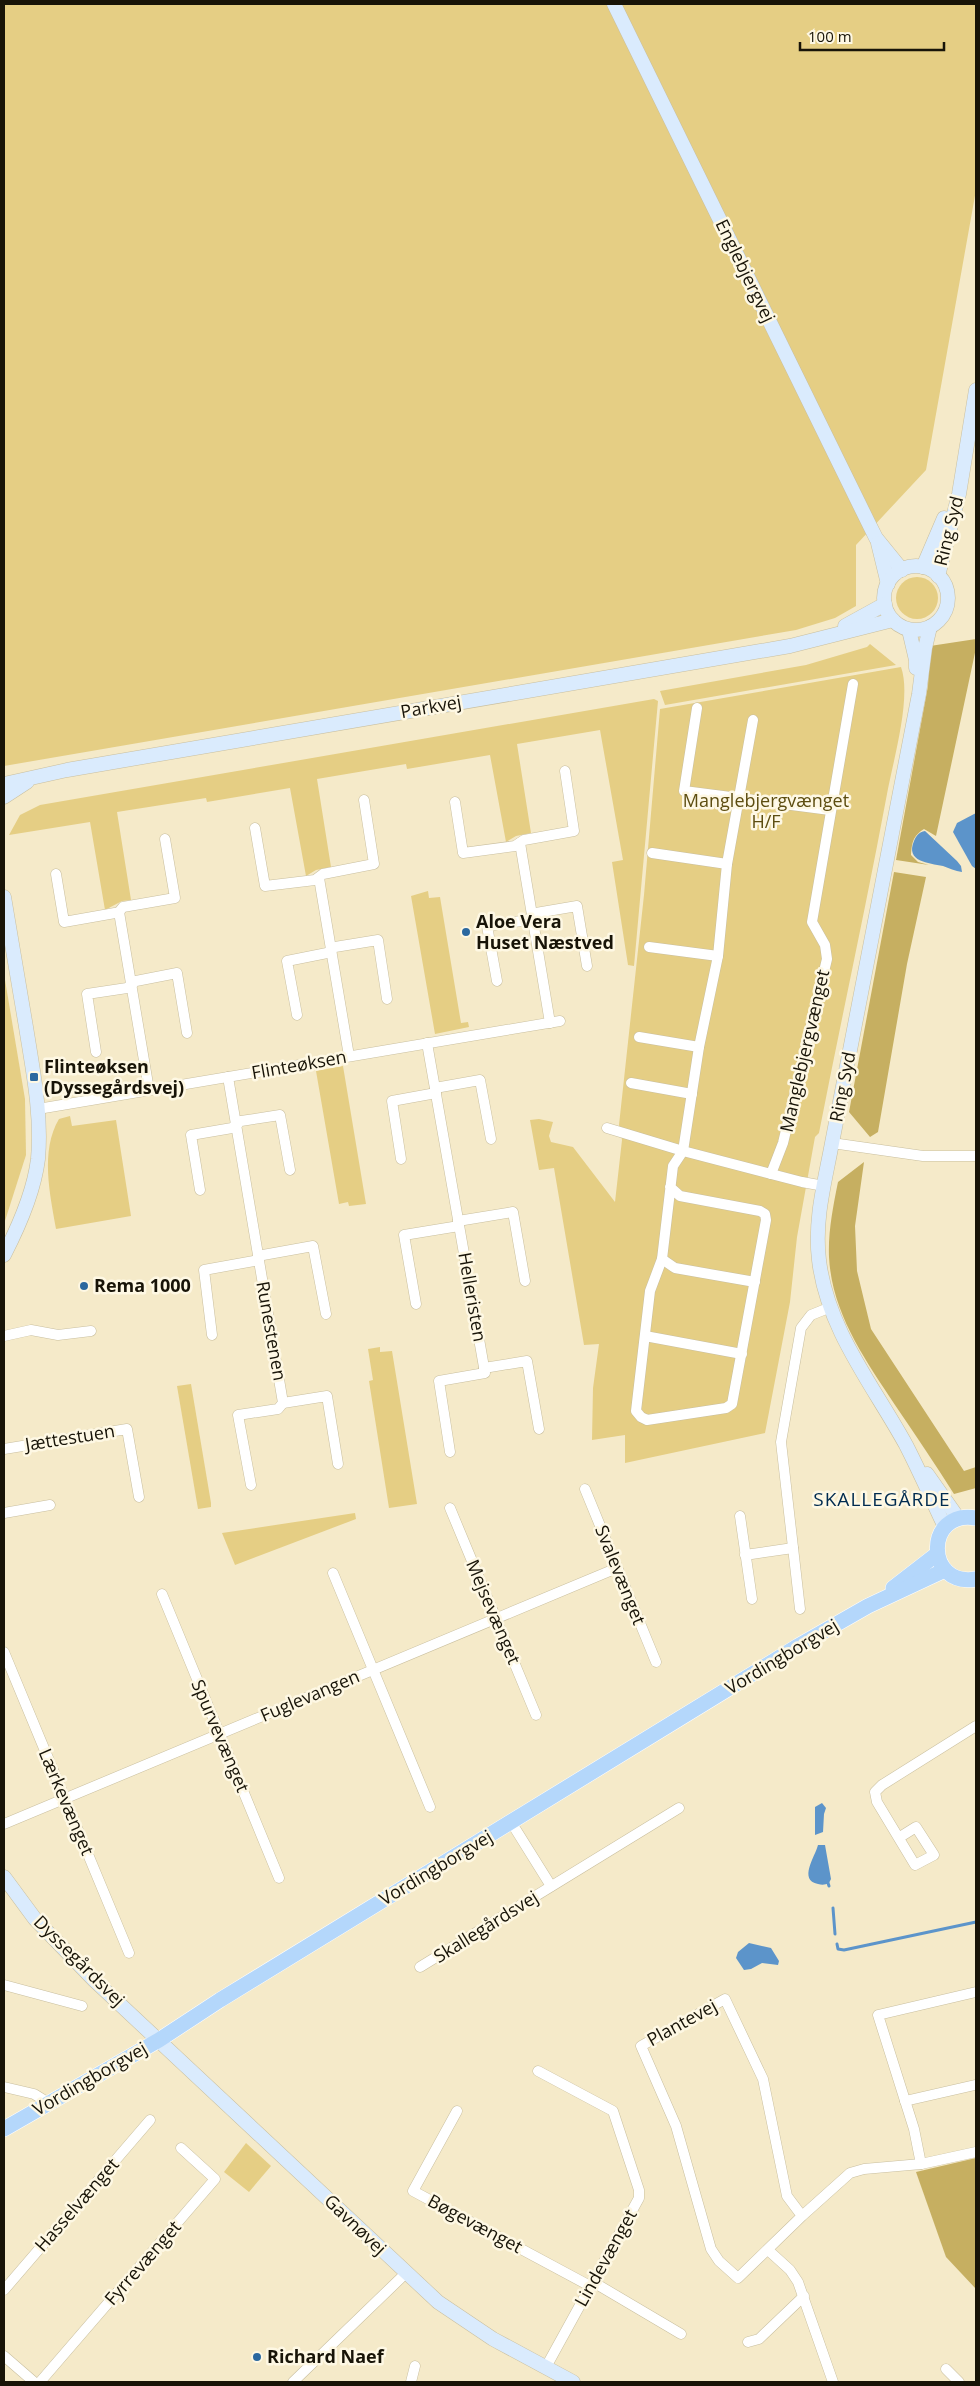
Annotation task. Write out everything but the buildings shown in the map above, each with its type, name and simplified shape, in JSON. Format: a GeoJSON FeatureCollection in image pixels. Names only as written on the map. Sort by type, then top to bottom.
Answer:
{"type":"FeatureCollection","features":[{"type":"Feature","properties":{"kind":"main road"},"geometry":{"type":"LineString","coordinates":[[976,1518],[958,1518],[945,1528],[939,1537],[937,1554],[945,1570],[960,1579],[976,1579]]}},
{"type":"Feature","properties":{"kind":"main road","name":"Vordingborgvej"},"geometry":{"type":"LineString","coordinates":[[4,2129],[47,2102],[158,2040],[511,1822],[868,1606],[937,1554]]}},
{"type":"Feature","properties":{"kind":"main road","name":"Vordingborgvej"},"geometry":{"type":"LineString","coordinates":[[868,1606],[945,1570]]}},
{"type":"Feature","properties":{"kind":"street","name":"Englebjergvej"},"geometry":{"type":"LineString","coordinates":[[614,4],[876,538],[888,584]]}},
{"type":"Feature","properties":{"kind":"street","name":"Ring Syd"},"geometry":{"type":"LineString","coordinates":[[938,576],[959,494],[976,390]]}},
{"type":"Feature","properties":{"kind":"street","name":"Ring Syd"},"geometry":{"type":"LineString","coordinates":[[922,568],[946,515],[964,457]]}},
{"type":"Feature","properties":{"kind":"street","name":"Englebjergvej"},"geometry":{"type":"LineString","coordinates":[[876,538],[902,570]]}},
{"type":"Feature","properties":{"kind":"street"},"geometry":{"type":"LineString","coordinates":[[922,568],[938,576],[947,591],[946,608],[943,616],[930,627],[909,630],[893,620],[885,604],[888,584],[902,570],[922,568]]}},
{"type":"Feature","properties":{"kind":"street","name":"Parkvej"},"geometry":{"type":"LineString","coordinates":[[827,636],[885,604]]}},
{"type":"Feature","properties":{"kind":"street","name":"Parkvej"},"geometry":{"type":"LineString","coordinates":[[4,784],[66,770],[790,646],[893,620]]}},
{"type":"Feature","properties":{"kind":"street","name":"Ring Syd"},"geometry":{"type":"LineString","coordinates":[[930,627],[824,1186],[818,1236],[823,1281],[831,1307],[847,1344],[906,1445],[945,1528]]}},
{"type":"Feature","properties":{"kind":"street","name":"Ring Syd"},"geometry":{"type":"LineString","coordinates":[[909,630],[916,660],[915,713]]}},
{"type":"Feature","properties":{"kind":"street","name":"Manglebjergvænget"},"geometry":{"type":"LineString","coordinates":[[771,1174],[783,1143],[827,959],[825,945],[812,922],[830,810],[854,684]]}},
{"type":"Feature","properties":{"kind":"street"},"geometry":{"type":"LineString","coordinates":[[697,708],[684,791],[830,810]]}},
{"type":"Feature","properties":{"kind":"street"},"geometry":{"type":"LineString","coordinates":[[670,1188],[680,1196],[760,1211],[765,1214],[766,1220],[732,1404],[726,1408],[648,1420],[641,1417],[636,1411],[650,1291],[662,1259],[670,1188],[673,1166],[683,1151],[699,1047],[718,956],[726,864],[740,798],[752,720]]}},
{"type":"Feature","properties":{"kind":"street"},"geometry":{"type":"LineString","coordinates":[[455,802],[464,853],[574,831],[565,771]]}},
{"type":"Feature","properties":{"kind":"street","name":"Parkvej"},"geometry":{"type":"LineString","coordinates":[[4,797],[34,778]]}},
{"type":"Feature","properties":{"kind":"street"},"geometry":{"type":"LineString","coordinates":[[255,828],[265,886],[319,878],[323,874],[374,864],[364,800]]}},
{"type":"Feature","properties":{"kind":"street"},"geometry":{"type":"LineString","coordinates":[[56,874],[64,922],[119,912],[123,907],[175,898],[165,839]]}},
{"type":"Feature","properties":{"kind":"street"},"geometry":{"type":"LineString","coordinates":[[520,843],[532,916]]}},
{"type":"Feature","properties":{"kind":"street"},"geometry":{"type":"LineString","coordinates":[[652,853],[726,864]]}},
{"type":"Feature","properties":{"kind":"street"},"geometry":{"type":"LineString","coordinates":[[319,878],[349,1056]]}},
{"type":"Feature","properties":{"kind":"street"},"geometry":{"type":"LineString","coordinates":[[4,897],[38,1109],[38,1161],[18,1226],[4,1255]]}},
{"type":"Feature","properties":{"kind":"street"},"geometry":{"type":"LineString","coordinates":[[497,981],[487,926],[528,920],[536,913],[577,906],[587,966]]}},
{"type":"Feature","properties":{"kind":"street"},"geometry":{"type":"LineString","coordinates":[[119,912],[149,1090]]}},
{"type":"Feature","properties":{"kind":"street","name":"Flinteøksen"},"geometry":{"type":"LineString","coordinates":[[38,1109],[555,1022],[532,916]]}},
{"type":"Feature","properties":{"kind":"street"},"geometry":{"type":"LineString","coordinates":[[297,1014],[287,961],[378,940],[387,999]]}},
{"type":"Feature","properties":{"kind":"street"},"geometry":{"type":"LineString","coordinates":[[648,946],[718,956]]}},
{"type":"Feature","properties":{"kind":"street"},"geometry":{"type":"LineString","coordinates":[[96,1052],[87,994],[127,988],[131,983],[176,973],[187,1033]]}},
{"type":"Feature","properties":{"kind":"street"},"geometry":{"type":"LineString","coordinates":[[639,1037],[699,1047]]}},
{"type":"Feature","properties":{"kind":"street","name":"Helleristen"},"geometry":{"type":"LineString","coordinates":[[427,1043],[484,1368]]}},
{"type":"Feature","properties":{"kind":"street","name":"Runestenen"},"geometry":{"type":"LineString","coordinates":[[228,1077],[283,1403]]}},
{"type":"Feature","properties":{"kind":"street"},"geometry":{"type":"LineString","coordinates":[[401,1159],[392,1101],[480,1080],[491,1139]]}},
{"type":"Feature","properties":{"kind":"street"},"geometry":{"type":"LineString","coordinates":[[631,1083],[692,1094]]}},
{"type":"Feature","properties":{"kind":"street"},"geometry":{"type":"LineString","coordinates":[[200,1190],[190,1134],[232,1128],[240,1121],[280,1115],[290,1170]]}},
{"type":"Feature","properties":{"kind":"street"},"geometry":{"type":"LineString","coordinates":[[607,1128],[683,1151],[824,1186]]}},
{"type":"Feature","properties":{"kind":"street"},"geometry":{"type":"LineString","coordinates":[[832,1143],[923,1156],[976,1156]]}},
{"type":"Feature","properties":{"kind":"street"},"geometry":{"type":"LineString","coordinates":[[416,1304],[404,1236],[513,1212],[525,1281]]}},
{"type":"Feature","properties":{"kind":"street","name":"Runestenen"},"geometry":{"type":"LineString","coordinates":[[212,1335],[204,1270],[254,1261],[263,1255],[313,1246],[326,1314]]}},
{"type":"Feature","properties":{"kind":"street"},"geometry":{"type":"LineString","coordinates":[[662,1259],[675,1268],[754,1282]]}},
{"type":"Feature","properties":{"kind":"street"},"geometry":{"type":"LineString","coordinates":[[800,1609],[780,1442],[801,1328],[811,1315],[831,1307]]}},
{"type":"Feature","properties":{"kind":"street"},"geometry":{"type":"LineString","coordinates":[[4,1336],[31,1330],[58,1335],[91,1331]]}},
{"type":"Feature","properties":{"kind":"street"},"geometry":{"type":"LineString","coordinates":[[645,1336],[742,1354]]}},
{"type":"Feature","properties":{"kind":"street"},"geometry":{"type":"LineString","coordinates":[[450,1452],[439,1381],[485,1373],[484,1368],[527,1361],[539,1429]]}},
{"type":"Feature","properties":{"kind":"street","name":"Runestenen"},"geometry":{"type":"LineString","coordinates":[[251,1485],[238,1415],[278,1409],[283,1403],[327,1396],[338,1464]]}},
{"type":"Feature","properties":{"kind":"street","name":"Jættestuen"},"geometry":{"type":"LineString","coordinates":[[4,1449],[127,1429],[139,1497]]}},
{"type":"Feature","properties":{"kind":"street","name":"Ring Syd"},"geometry":{"type":"LineString","coordinates":[[906,1445],[958,1518]]}},
{"type":"Feature","properties":{"kind":"street","name":"Svalevænget"},"geometry":{"type":"LineString","coordinates":[[585,1489],[656,1662]]}},
{"type":"Feature","properties":{"kind":"street"},"geometry":{"type":"LineString","coordinates":[[4,1512],[50,1504]]}},
{"type":"Feature","properties":{"kind":"street","name":"Mejsevænget"},"geometry":{"type":"LineString","coordinates":[[450,1508],[536,1715]]}},
{"type":"Feature","properties":{"kind":"street"},"geometry":{"type":"LineString","coordinates":[[740,1516],[752,1599]]}},
{"type":"Feature","properties":{"kind":"street"},"geometry":{"type":"LineString","coordinates":[[745,1555],[793,1548]]}},
{"type":"Feature","properties":{"kind":"street","name":"Fuglevangen"},"geometry":{"type":"LineString","coordinates":[[4,1824],[617,1568]]}},
{"type":"Feature","properties":{"kind":"street"},"geometry":{"type":"LineString","coordinates":[[333,1573],[430,1807]]}},
{"type":"Feature","properties":{"kind":"street","name":"Spurvevænget"},"geometry":{"type":"LineString","coordinates":[[162,1594],[279,1878]]}},
{"type":"Feature","properties":{"kind":"street","name":"Lærkevænget"},"geometry":{"type":"LineString","coordinates":[[4,1652],[129,1953]]}},
{"type":"Feature","properties":{"kind":"street"},"geometry":{"type":"LineString","coordinates":[[900,1837],[877,1802],[875,1792],[882,1785],[976,1726]]}},
{"type":"Feature","properties":{"kind":"street","name":"Skallegårdsvej"},"geometry":{"type":"LineString","coordinates":[[420,1967],[679,1808]]}},
{"type":"Feature","properties":{"kind":"street","name":"Skallegårdsvej"},"geometry":{"type":"LineString","coordinates":[[511,1822],[551,1886]]}},
{"type":"Feature","properties":{"kind":"street","name":"Dyssegårdsvej"},"geometry":{"type":"LineString","coordinates":[[4,1877],[35,1919],[60,1946],[158,2040]]}},
{"type":"Feature","properties":{"kind":"street"},"geometry":{"type":"LineString","coordinates":[[4,1985],[82,2006]]}},
{"type":"Feature","properties":{"kind":"street"},"geometry":{"type":"LineString","coordinates":[[921,2164],[905,2101],[878,2015],[976,1992]]}},
{"type":"Feature","properties":{"kind":"street","name":"Plantevej"},"geometry":{"type":"LineString","coordinates":[[802,2216],[787,2196],[764,2079],[725,1999],[641,2046],[676,2126],[711,2248],[719,2261],[738,2278],[841,2179],[850,2173],[864,2169],[921,2164],[976,2152]]}},
{"type":"Feature","properties":{"kind":"street","name":"Gavnøvej"},"geometry":{"type":"LineString","coordinates":[[158,2040],[438,2302],[458,2317],[546,2367],[565,2380]]}},
{"type":"Feature","properties":{"kind":"street","name":"Lindevænget"},"geometry":{"type":"LineString","coordinates":[[538,2071],[613,2111],[639,2190],[638,2198],[546,2367]]}},
{"type":"Feature","properties":{"kind":"street"},"geometry":{"type":"LineString","coordinates":[[905,2101],[975,2085]]}},
{"type":"Feature","properties":{"kind":"street"},"geometry":{"type":"LineString","coordinates":[[4,2087],[34,2094],[47,2102]]}},
{"type":"Feature","properties":{"kind":"street","name":"Bøgevænget"},"geometry":{"type":"LineString","coordinates":[[457,2111],[413,2190],[592,2284]]}},
{"type":"Feature","properties":{"kind":"street","name":"Hasselvænget"},"geometry":{"type":"LineString","coordinates":[[4,2290],[150,2120]]}},
{"type":"Feature","properties":{"kind":"street","name":"Fyrrevænget"},"geometry":{"type":"LineString","coordinates":[[40,2382],[216,2179],[181,2148]]}},
{"type":"Feature","properties":{"kind":"street"},"geometry":{"type":"LineString","coordinates":[[768,2250],[790,2270],[798,2282],[833,2382]]}},
{"type":"Feature","properties":{"kind":"street"},"geometry":{"type":"LineString","coordinates":[[293,2382],[406,2273]]}},
{"type":"Feature","properties":{"kind":"street"},"geometry":{"type":"LineString","coordinates":[[592,2284],[681,2334]]}},
{"type":"Feature","properties":{"kind":"street"},"geometry":{"type":"LineString","coordinates":[[748,2342],[760,2339],[804,2296]]}},
{"type":"Feature","properties":{"kind":"street"},"geometry":{"type":"LineString","coordinates":[[4,2356],[34,2382]]}},
{"type":"Feature","properties":{"kind":"street"},"geometry":{"type":"LineString","coordinates":[[411,2382],[415,2366]]}},
{"type":"Feature","properties":{"kind":"street"},"geometry":{"type":"LineString","coordinates":[[946,2369],[959,2382]]}},
{"type":"Feature","properties":{"kind":"green space"},"geometry":{"type":"Polygon","coordinates":[[[4,4],[976,4],[976,190],[926,470],[856,545],[856,606],[835,618],[796,630],[4,766],[4,4]]]}},
{"type":"Feature","properties":{"kind":"green space"},"geometry":{"type":"Polygon","coordinates":[[[917,577],[932,583],[938,598],[932,613],[917,619],[902,613],[896,598],[902,583],[917,577]]]}},
{"type":"Feature","properties":{"kind":"green space"},"geometry":{"type":"Polygon","coordinates":[[[870,644],[896,665],[665,705],[660,691],[806,665],[867,647],[870,644]]]}},
{"type":"Feature","properties":{"kind":"green space","name":"Manglebjergvænget H/F"},"geometry":{"type":"Polygon","coordinates":[[[901,667],[904,680],[904,695],[900,729],[819,1133],[815,1137],[797,1237],[790,1302],[765,1433],[625,1463],[625,1435],[592,1440],[593,1388],[599,1344],[584,1345],[554,1168],[539,1170],[530,1120],[539,1119],[553,1122],[549,1136],[551,1142],[573,1147],[615,1202],[622,1140],[619,1125],[644,895],[660,709],[901,667]]]}},
{"type":"Feature","properties":{"kind":"green space"},"geometry":{"type":"Polygon","coordinates":[[[654,699],[658,701],[634,966],[628,965],[612,862],[623,860],[600,730],[517,744],[531,833],[516,836],[506,842],[490,755],[407,769],[406,764],[317,779],[331,867],[316,870],[306,876],[290,788],[207,802],[206,798],[117,812],[131,900],[122,901],[105,910],[90,822],[9,835],[20,815],[40,805],[654,699]]]}},
{"type":"Feature","properties":{"kind":"green space"},"geometry":{"type":"Polygon","coordinates":[[[428,891],[429,898],[440,897],[461,1023],[468,1022],[469,1027],[435,1034],[411,896],[428,891]]]}},
{"type":"Feature","properties":{"kind":"green space"},"geometry":{"type":"Polygon","coordinates":[[[4,974],[25,1099],[26,1155],[4,1224],[4,974]]]}},
{"type":"Feature","properties":{"kind":"green space"},"geometry":{"type":"Polygon","coordinates":[[[343,1066],[366,1204],[349,1206],[348,1202],[339,1204],[316,1071],[343,1066]]]}},
{"type":"Feature","properties":{"kind":"green space"},"geometry":{"type":"Polygon","coordinates":[[[70,1116],[72,1126],[116,1120],[131,1216],[56,1229],[49,1187],[48,1159],[53,1131],[59,1119],[70,1116]]]}},
{"type":"Feature","properties":{"kind":"green space"},"geometry":{"type":"Polygon","coordinates":[[[380,1347],[380,1352],[392,1351],[417,1504],[389,1508],[369,1381],[373,1380],[368,1349],[380,1347]]]}},
{"type":"Feature","properties":{"kind":"green space"},"geometry":{"type":"Polygon","coordinates":[[[191,1384],[211,1503],[211,1507],[198,1509],[177,1386],[191,1384]]]}},
{"type":"Feature","properties":{"kind":"green space"},"geometry":{"type":"Polygon","coordinates":[[[355,1513],[356,1519],[235,1565],[222,1533],[355,1513]]]}},
{"type":"Feature","properties":{"kind":"green space"},"geometry":{"type":"Polygon","coordinates":[[[246,2143],[271,2166],[249,2192],[224,2172],[246,2143]]]}},
{"type":"Feature","properties":{"kind":"shaded area"},"geometry":{"type":"Polygon","coordinates":[[[976,639],[976,648],[936,836],[924,829],[915,837],[912,846],[911,855],[918,862],[929,865],[896,860],[928,686],[930,646],[976,639]]]}},
{"type":"Feature","properties":{"kind":"shaded area"},"geometry":{"type":"Polygon","coordinates":[[[894,872],[926,877],[907,964],[878,1132],[870,1137],[849,1112],[894,872]]]}},
{"type":"Feature","properties":{"kind":"shaded area"},"geometry":{"type":"Polygon","coordinates":[[[864,1162],[855,1226],[857,1271],[871,1329],[964,1471],[976,1467],[976,1488],[954,1494],[862,1353],[843,1317],[836,1298],[831,1278],[829,1238],[838,1182],[864,1162]]]}},
{"type":"Feature","properties":{"kind":"shaded area"},"geometry":{"type":"Polygon","coordinates":[[[976,2158],[976,2289],[946,2257],[916,2172],[976,2158]]]}},
{"type":"Feature","properties":{"kind":"water"},"geometry":{"type":"Polygon","coordinates":[[[976,813],[976,869],[972,866],[953,832],[957,823],[976,813]]]}},
{"type":"Feature","properties":{"kind":"water"},"geometry":{"type":"Polygon","coordinates":[[[925,831],[957,861],[961,866],[962,872],[925,862],[916,857],[912,848],[914,841],[918,834],[925,831]]]}},
{"type":"Feature","properties":{"kind":"water"},"geometry":{"type":"Polygon","coordinates":[[[822,1803],[826,1808],[823,1832],[815,1835],[815,1807],[822,1803]]]}},
{"type":"Feature","properties":{"kind":"water"},"geometry":{"type":"Polygon","coordinates":[[[818,1845],[825,1845],[831,1879],[829,1883],[825,1884],[812,1882],[808,1873],[818,1845]]]}},
{"type":"Feature","properties":{"kind":"water"},"geometry":{"type":"Polygon","coordinates":[[[749,1943],[771,1948],[779,1961],[778,1965],[762,1963],[751,1969],[744,1970],[736,1958],[738,1952],[749,1943]]]}},
{"type":"Feature","properties":{"kind":"waterway"},"geometry":{"type":"LineString","coordinates":[[833,1908],[835,1934]]}},
{"type":"Feature","properties":{"kind":"waterway"},"geometry":{"type":"LineString","coordinates":[[837,1944],[838,1949],[844,1950],[976,1922]]}},
{"type":"Feature","properties":{"kind":"place","name":"Aloe Vera Huset Næstved"},"geometry":{"type":"Point","coordinates":[466,932]}},
{"type":"Feature","properties":{"kind":"place","name":"Flinteøksen (Dyssegårdsvej)"},"geometry":{"type":"Point","coordinates":[34,1077]}},
{"type":"Feature","properties":{"kind":"place","name":"Rema 1000"},"geometry":{"type":"Point","coordinates":[84,1286]}},
{"type":"Feature","properties":{"kind":"place","name":"Richard Naef"},"geometry":{"type":"Point","coordinates":[257,2357]}},
{"type":"Feature","properties":{"kind":"district","name":"SKALLEGÅRDE"},"geometry":{"type":"Point","coordinates":[882,1499]}}]}
